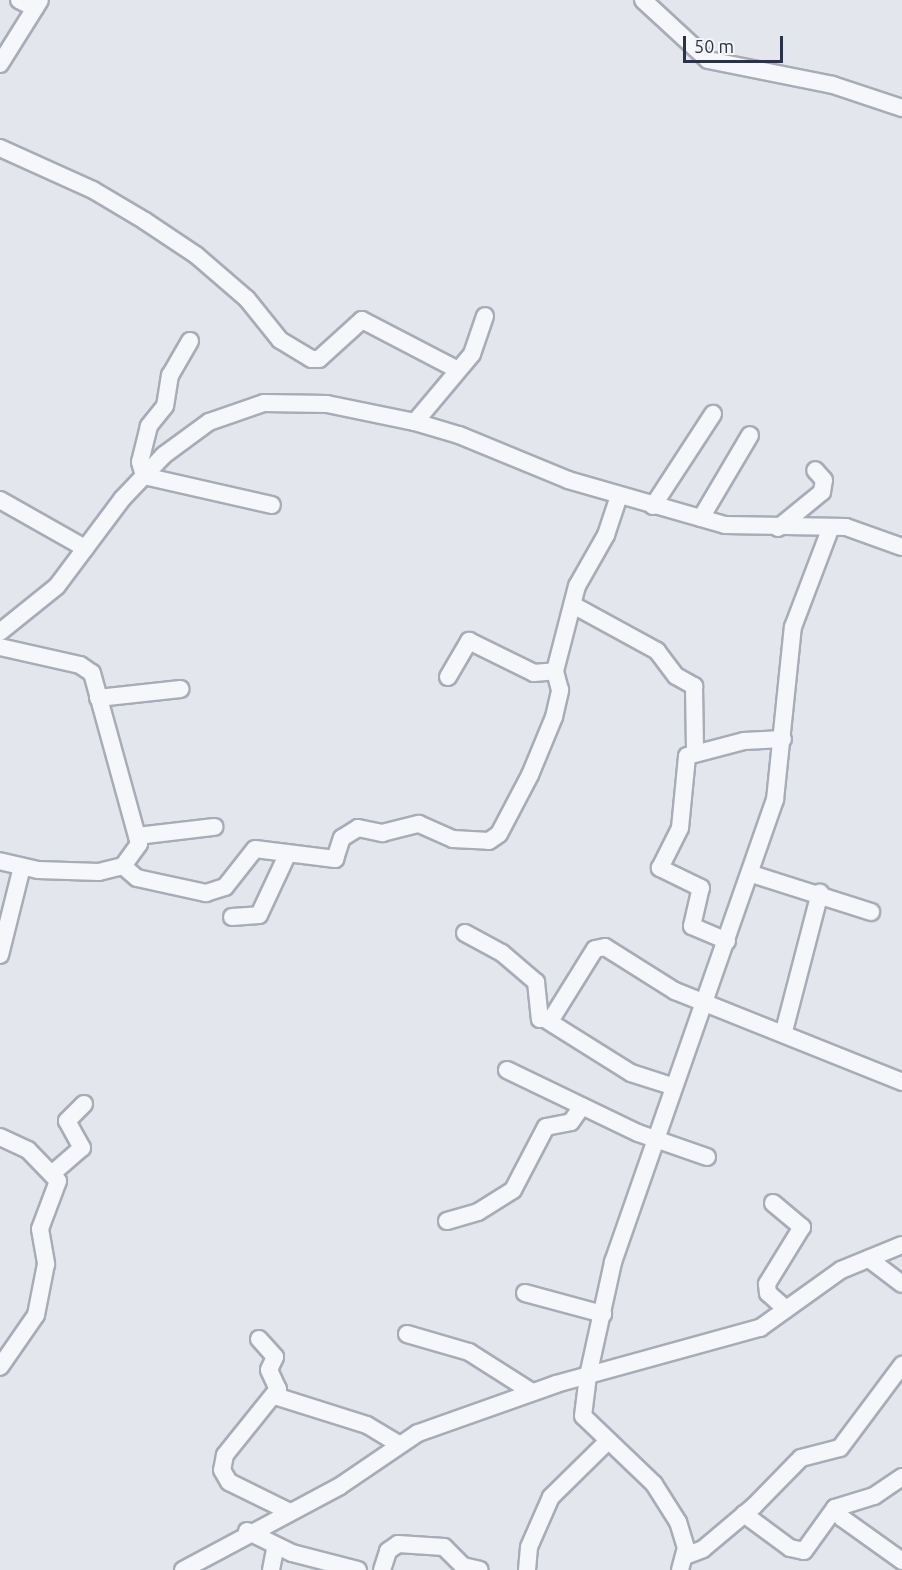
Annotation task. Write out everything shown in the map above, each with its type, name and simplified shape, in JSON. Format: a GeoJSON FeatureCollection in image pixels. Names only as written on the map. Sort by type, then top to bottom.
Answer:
{"type":"FeatureCollection","features":[{"type":"Feature","properties":{"kind":"street"},"geometry":{"type":"LineString","coordinates":[[0,64],[37,4],[19,0]]}},
{"type":"Feature","properties":{"kind":"street"},"geometry":{"type":"LineString","coordinates":[[642,0],[708,60],[832,84],[902,108]]}},
{"type":"Feature","properties":{"kind":"street"},"geometry":{"type":"LineString","coordinates":[[0,148],[93,190],[170,238],[247,299],[280,340],[312,359],[319,359],[362,320],[458,370]]}},
{"type":"Feature","properties":{"kind":"street"},"geometry":{"type":"LineString","coordinates":[[415,422],[472,354],[485,316]]}},
{"type":"Feature","properties":{"kind":"street"},"geometry":{"type":"LineString","coordinates":[[144,476],[140,462],[149,426],[165,406],[170,375],[190,341]]}},
{"type":"Feature","properties":{"kind":"street"},"geometry":{"type":"LineString","coordinates":[[0,632],[57,586],[144,476],[209,422],[264,403],[327,404],[415,422],[620,496],[701,518],[778,528],[831,527],[857,530],[902,547]]}},
{"type":"Feature","properties":{"kind":"street"},"geometry":{"type":"LineString","coordinates":[[653,506],[713,414]]}},
{"type":"Feature","properties":{"kind":"street"},"geometry":{"type":"LineString","coordinates":[[701,518],[750,435]]}},
{"type":"Feature","properties":{"kind":"street"},"geometry":{"type":"LineString","coordinates":[[778,528],[822,492],[824,480],[815,470]]}},
{"type":"Feature","properties":{"kind":"street"},"geometry":{"type":"LineString","coordinates":[[144,476],[272,505]]}},
{"type":"Feature","properties":{"kind":"street"},"geometry":{"type":"LineString","coordinates":[[123,866],[137,878],[206,893],[225,887],[255,849],[335,859],[342,838],[358,828],[382,833],[419,824],[453,839],[495,838],[530,776],[554,717],[560,690],[555,671],[573,605],[620,496]]}},
{"type":"Feature","properties":{"kind":"street"},"geometry":{"type":"LineString","coordinates":[[0,500],[86,548]]}},
{"type":"Feature","properties":{"kind":"street"},"geometry":{"type":"LineString","coordinates":[[831,527],[793,627],[775,800],[752,874],[672,1086],[608,1277],[603,1314],[588,1376],[584,1416],[607,1442],[654,1484],[678,1522],[683,1563],[744,1514],[801,1458],[840,1448],[902,1365]]}},
{"type":"Feature","properties":{"kind":"street"},"geometry":{"type":"LineString","coordinates":[[573,605],[657,651],[675,676],[691,682],[696,750]]}},
{"type":"Feature","properties":{"kind":"street"},"geometry":{"type":"LineString","coordinates":[[448,677],[469,641],[484,644],[534,673],[555,671]]}},
{"type":"Feature","properties":{"kind":"street"},"geometry":{"type":"LineString","coordinates":[[0,647],[87,669],[98,698],[137,836],[138,851],[123,866],[86,872],[22,867],[0,861]]}},
{"type":"Feature","properties":{"kind":"street"},"geometry":{"type":"LineString","coordinates":[[98,698],[181,689]]}},
{"type":"Feature","properties":{"kind":"street"},"geometry":{"type":"LineString","coordinates":[[727,941],[692,926],[701,888],[660,868],[680,828],[687,756],[696,750],[783,739]]}},
{"type":"Feature","properties":{"kind":"street"},"geometry":{"type":"LineString","coordinates":[[137,836],[214,827]]}},
{"type":"Feature","properties":{"kind":"street"},"geometry":{"type":"LineString","coordinates":[[232,917],[259,915],[288,853]]}},
{"type":"Feature","properties":{"kind":"street"},"geometry":{"type":"LineString","coordinates":[[0,955],[22,867]]}},
{"type":"Feature","properties":{"kind":"street"},"geometry":{"type":"LineString","coordinates":[[752,874],[820,893],[871,912]]}},
{"type":"Feature","properties":{"kind":"street"},"geometry":{"type":"LineString","coordinates":[[784,1031],[820,893]]}},
{"type":"Feature","properties":{"kind":"street"},"geometry":{"type":"LineString","coordinates":[[465,933],[502,953],[536,982],[537,1016],[549,1021],[631,1073],[672,1086]]}},
{"type":"Feature","properties":{"kind":"street"},"geometry":{"type":"LineString","coordinates":[[549,1021],[599,947],[613,950],[655,982],[704,1003],[784,1031],[902,1082]]}},
{"type":"Feature","properties":{"kind":"street"},"geometry":{"type":"LineString","coordinates":[[507,1070],[582,1106],[707,1157]]}},
{"type":"Feature","properties":{"kind":"street"},"geometry":{"type":"LineString","coordinates":[[54,1172],[82,1148],[67,1121],[84,1104]]}},
{"type":"Feature","properties":{"kind":"street"},"geometry":{"type":"LineString","coordinates":[[447,1221],[478,1212],[513,1190],[546,1127],[571,1122],[582,1106]]}},
{"type":"Feature","properties":{"kind":"street"},"geometry":{"type":"LineString","coordinates":[[0,1137],[28,1150],[54,1172],[55,1195],[40,1229],[46,1276],[36,1315],[0,1367]]}},
{"type":"Feature","properties":{"kind":"street"},"geometry":{"type":"LineString","coordinates":[[773,1203],[802,1227],[767,1284],[768,1293],[786,1309]]}},
{"type":"Feature","properties":{"kind":"street"},"geometry":{"type":"LineString","coordinates":[[183,1570],[247,1531],[340,1486],[399,1444],[532,1392],[743,1334],[786,1309],[833,1275],[902,1245]]}},
{"type":"Feature","properties":{"kind":"street"},"geometry":{"type":"LineString","coordinates":[[869,1259],[902,1284]]}},
{"type":"Feature","properties":{"kind":"street"},"geometry":{"type":"LineString","coordinates":[[525,1293],[603,1314]]}},
{"type":"Feature","properties":{"kind":"street"},"geometry":{"type":"LineString","coordinates":[[407,1334],[469,1352],[532,1392]]}},
{"type":"Feature","properties":{"kind":"street"},"geometry":{"type":"LineString","coordinates":[[259,1340],[275,1357],[269,1370],[279,1385],[275,1396],[225,1455],[222,1470],[229,1482],[288,1512]]}},
{"type":"Feature","properties":{"kind":"street"},"geometry":{"type":"LineString","coordinates":[[275,1396],[367,1425],[399,1444]]}},
{"type":"Feature","properties":{"kind":"street"},"geometry":{"type":"LineString","coordinates":[[527,1570],[527,1554],[545,1506],[570,1474],[607,1442]]}},
{"type":"Feature","properties":{"kind":"street"},"geometry":{"type":"LineString","coordinates":[[744,1514],[798,1551],[808,1547],[835,1508],[874,1496],[902,1477]]}},
{"type":"Feature","properties":{"kind":"street"},"geometry":{"type":"LineString","coordinates":[[835,1508],[842,1518],[902,1561]]}},
{"type":"Feature","properties":{"kind":"street"},"geometry":{"type":"LineString","coordinates":[[247,1531],[324,1565],[358,1570]]}},
{"type":"Feature","properties":{"kind":"street"},"geometry":{"type":"LineString","coordinates":[[382,1570],[388,1551],[398,1544],[444,1546],[463,1566],[480,1570]]}},
{"type":"Feature","properties":{"kind":"street"},"geometry":{"type":"LineString","coordinates":[[271,1570],[276,1545]]}}]}
